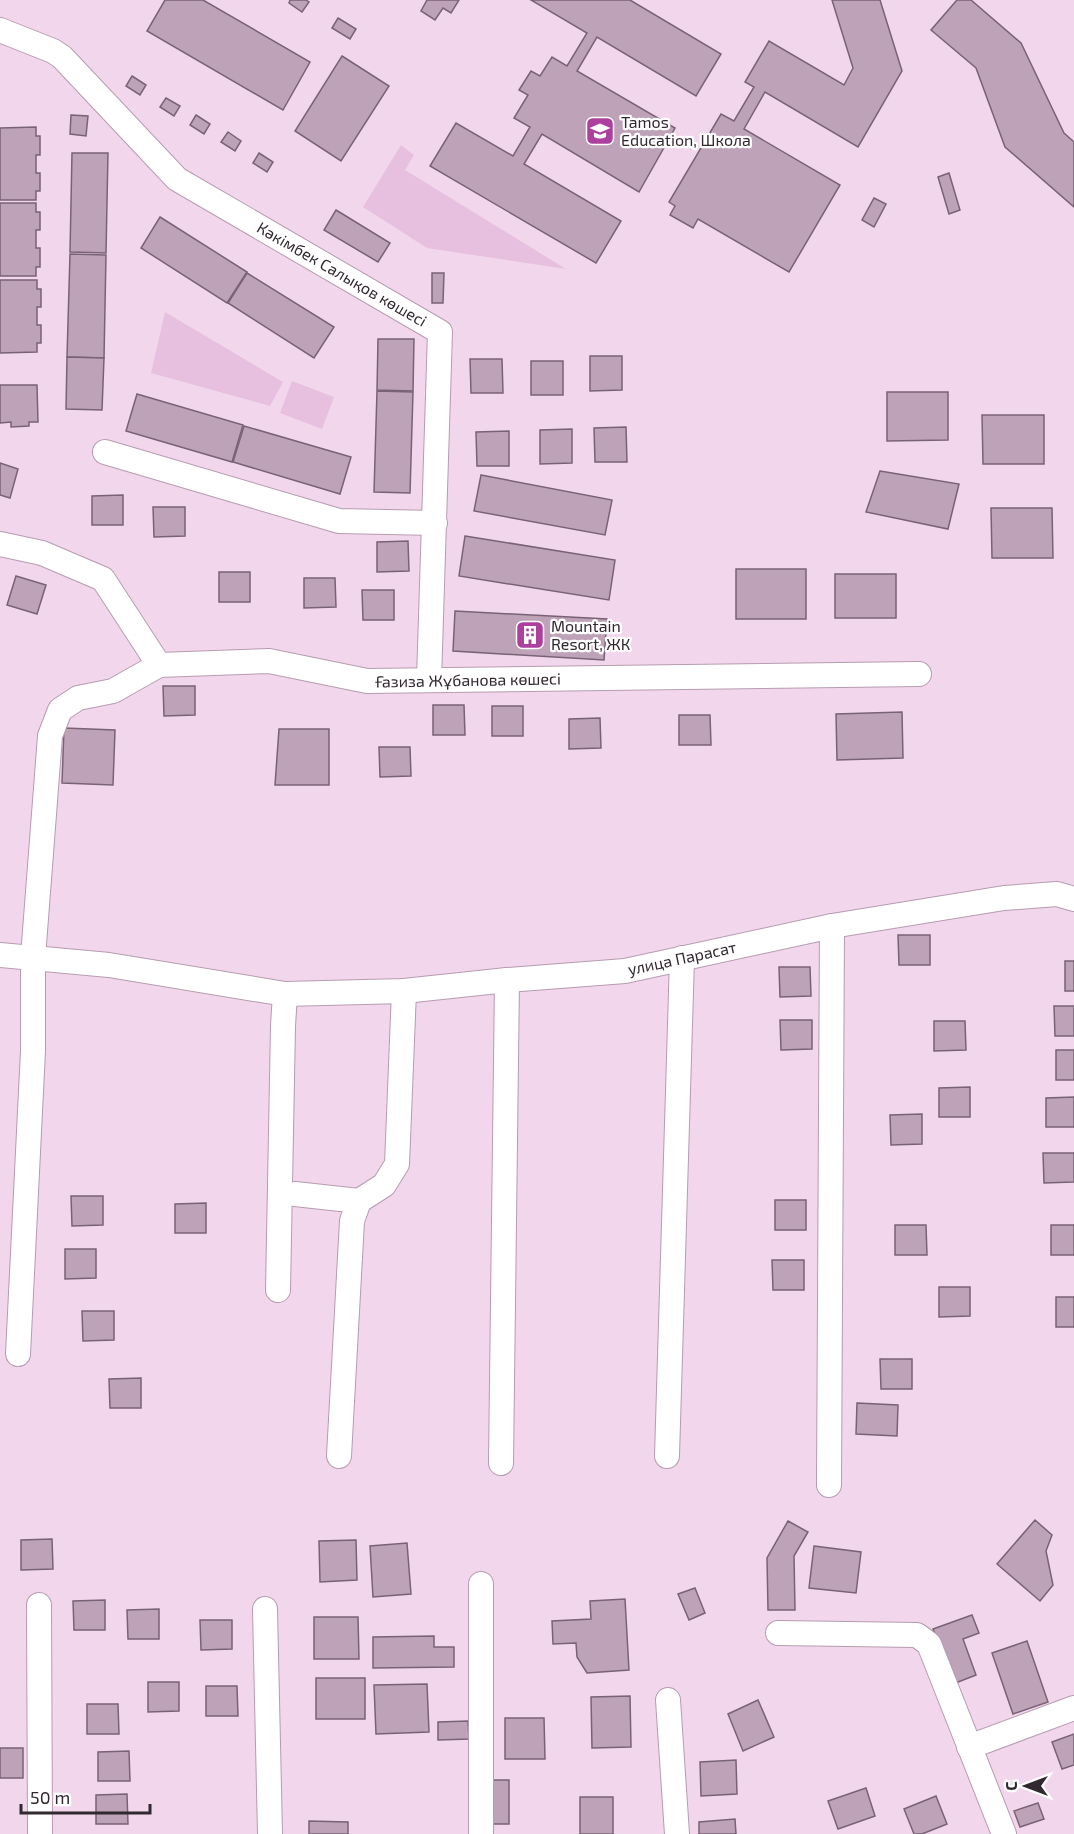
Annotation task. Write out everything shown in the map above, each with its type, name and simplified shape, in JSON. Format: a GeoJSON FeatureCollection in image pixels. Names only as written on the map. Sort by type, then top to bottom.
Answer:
{"type":"FeatureCollection","features":[{"type":"Feature","properties":{"kind":"street","name":"Кәкімбек Салықов көшесі"},"geometry":{"type":"LineString","coordinates":[[0,30],[62,57],[177,179],[440,332],[429,680]]}},
{"type":"Feature","properties":{"kind":"street"},"geometry":{"type":"LineString","coordinates":[[105,452],[339,521],[435,523]]}},
{"type":"Feature","properties":{"kind":"street"},"geometry":{"type":"LineString","coordinates":[[0,544],[42,553],[103,579],[159,665],[113,691],[78,698],[60,710],[50,736],[33,957],[33,1051],[18,1354]]}},
{"type":"Feature","properties":{"kind":"street","name":"Ғазиза Жұбанова көшесі"},"geometry":{"type":"LineString","coordinates":[[159,665],[269,661],[367,681],[919,674]]}},
{"type":"Feature","properties":{"kind":"street","name":"улица Парасат"},"geometry":{"type":"LineString","coordinates":[[0,955],[120,966],[285,994],[404,991],[625,971],[832,926],[1004,898],[1057,894],[1074,899]]}},
{"type":"Feature","properties":{"kind":"street"},"geometry":{"type":"LineString","coordinates":[[829,1485],[832,926]]}},
{"type":"Feature","properties":{"kind":"street"},"geometry":{"type":"LineString","coordinates":[[667,1456],[682,958]]}},
{"type":"Feature","properties":{"kind":"street"},"geometry":{"type":"LineString","coordinates":[[501,1463],[507,980]]}},
{"type":"Feature","properties":{"kind":"street"},"geometry":{"type":"LineString","coordinates":[[339,1456],[352,1221],[359,1201],[384,1185],[397,1164],[404,991]]}},
{"type":"Feature","properties":{"kind":"street"},"geometry":{"type":"LineString","coordinates":[[278,1290],[282,1038],[285,994]]}},
{"type":"Feature","properties":{"kind":"street"},"geometry":{"type":"LineString","coordinates":[[296,1194],[359,1201]]}},
{"type":"Feature","properties":{"kind":"street"},"geometry":{"type":"LineString","coordinates":[[481,1584],[481,1834]]}},
{"type":"Feature","properties":{"kind":"street"},"geometry":{"type":"LineString","coordinates":[[39,1605],[40,1834]]}},
{"type":"Feature","properties":{"kind":"street"},"geometry":{"type":"LineString","coordinates":[[265,1609],[270,1834]]}},
{"type":"Feature","properties":{"kind":"street"},"geometry":{"type":"LineString","coordinates":[[778,1634],[917,1635],[929,1644],[1004,1834]]}},
{"type":"Feature","properties":{"kind":"street"},"geometry":{"type":"LineString","coordinates":[[668,1700],[677,1834]]}},
{"type":"Feature","properties":{"kind":"street"},"geometry":{"type":"LineString","coordinates":[[969,1747],[1074,1708]]}},
{"type":"Feature","properties":{"kind":"shaded area"},"geometry":{"type":"Polygon","coordinates":[[[401,145],[414,155],[405,170],[566,269],[427,248],[363,207],[401,145]]]}},
{"type":"Feature","properties":{"kind":"shaded area"},"geometry":{"type":"Polygon","coordinates":[[[165,312],[283,382],[270,406],[151,373],[165,312]]]}},
{"type":"Feature","properties":{"kind":"shaded area"},"geometry":{"type":"Polygon","coordinates":[[[292,381],[334,397],[322,429],[280,413],[292,381]]]}},
{"type":"Feature","properties":{"kind":"building"},"geometry":{"type":"Polygon","coordinates":[[[165,0],[203,0],[310,62],[283,110],[147,31],[165,0]]]}},
{"type":"Feature","properties":{"kind":"building"},"geometry":{"type":"Polygon","coordinates":[[[290,0],[309,2],[302,12],[289,3],[290,0]]]}},
{"type":"Feature","properties":{"kind":"building"},"geometry":{"type":"Polygon","coordinates":[[[427,0],[459,0],[451,13],[443,8],[435,20],[421,11],[427,0]]]}},
{"type":"Feature","properties":{"kind":"building","name":"Tamos Education, Школа"},"geometry":{"type":"Polygon","coordinates":[[[531,0],[630,0],[721,54],[696,96],[597,37],[577,71],[675,128],[639,192],[542,134],[524,164],[621,221],[596,263],[430,166],[456,123],[513,156],[530,127],[514,118],[528,95],[519,90],[531,71],[540,76],[552,57],[567,66],[587,33],[531,0]]]}},
{"type":"Feature","properties":{"kind":"building","name":"Tamos Education, Школа"},"geometry":{"type":"Polygon","coordinates":[[[832,0],[880,0],[902,71],[858,147],[765,92],[744,129],[840,185],[789,272],[698,219],[693,228],[670,215],[675,206],[669,202],[721,114],[734,121],[754,87],[745,82],[769,41],[844,85],[853,68],[832,0]]]}},
{"type":"Feature","properties":{"kind":"building"},"geometry":{"type":"Polygon","coordinates":[[[957,0],[971,0],[1021,43],[1064,133],[1074,142],[1074,207],[1005,147],[976,68],[931,30],[957,0]]]}},
{"type":"Feature","properties":{"kind":"building"},"geometry":{"type":"Polygon","coordinates":[[[338,18],[356,29],[350,39],[332,28],[338,18]]]}},
{"type":"Feature","properties":{"kind":"building"},"geometry":{"type":"Polygon","coordinates":[[[342,56],[389,86],[341,161],[295,131],[342,56]]]}},
{"type":"Feature","properties":{"kind":"building"},"geometry":{"type":"Polygon","coordinates":[[[132,76],[146,85],[140,95],[126,86],[132,76]]]}},
{"type":"Feature","properties":{"kind":"building"},"geometry":{"type":"Polygon","coordinates":[[[166,98],[180,106],[174,116],[160,107],[166,98]]]}},
{"type":"Feature","properties":{"kind":"building"},"geometry":{"type":"Polygon","coordinates":[[[71,115],[88,116],[86,136],[70,134],[71,115]]]}},
{"type":"Feature","properties":{"kind":"building"},"geometry":{"type":"Polygon","coordinates":[[[196,115],[210,124],[204,134],[190,125],[196,115]]]}},
{"type":"Feature","properties":{"kind":"building"},"geometry":{"type":"Polygon","coordinates":[[[36,127],[36,136],[40,136],[40,155],[36,155],[36,173],[40,173],[40,191],[36,191],[36,200],[0,200],[0,128],[36,127]]]}},
{"type":"Feature","properties":{"kind":"building"},"geometry":{"type":"Polygon","coordinates":[[[228,132],[241,141],[235,151],[221,142],[228,132]]]}},
{"type":"Feature","properties":{"kind":"building"},"geometry":{"type":"Polygon","coordinates":[[[72,153],[108,153],[106,253],[70,252],[72,153]]]}},
{"type":"Feature","properties":{"kind":"building"},"geometry":{"type":"Polygon","coordinates":[[[259,153],[273,162],[267,172],[253,163],[259,153]]]}},
{"type":"Feature","properties":{"kind":"building"},"geometry":{"type":"Polygon","coordinates":[[[949,173],[960,210],[949,214],[938,177],[949,173]]]}},
{"type":"Feature","properties":{"kind":"building"},"geometry":{"type":"Polygon","coordinates":[[[874,198],[886,204],[874,227],[862,220],[874,198]]]}},
{"type":"Feature","properties":{"kind":"building"},"geometry":{"type":"Polygon","coordinates":[[[0,203],[36,203],[36,212],[40,212],[40,230],[36,230],[36,248],[40,248],[40,267],[36,267],[36,276],[0,276],[0,203]]]}},
{"type":"Feature","properties":{"kind":"building"},"geometry":{"type":"Polygon","coordinates":[[[336,210],[390,243],[378,262],[324,230],[336,210]]]}},
{"type":"Feature","properties":{"kind":"building"},"geometry":{"type":"Polygon","coordinates":[[[160,217],[247,272],[227,303],[141,248],[160,217]]]}},
{"type":"Feature","properties":{"kind":"building"},"geometry":{"type":"Polygon","coordinates":[[[70,254],[106,255],[104,358],[67,357],[70,254]]]}},
{"type":"Feature","properties":{"kind":"building"},"geometry":{"type":"Polygon","coordinates":[[[247,273],[334,327],[314,358],[228,303],[247,273]]]}},
{"type":"Feature","properties":{"kind":"building"},"geometry":{"type":"Polygon","coordinates":[[[432,273],[444,273],[443,303],[432,303],[432,273]]]}},
{"type":"Feature","properties":{"kind":"building"},"geometry":{"type":"Polygon","coordinates":[[[0,280],[37,280],[37,289],[41,289],[41,307],[37,307],[37,325],[41,325],[41,343],[37,343],[37,352],[0,353],[0,280]]]}},
{"type":"Feature","properties":{"kind":"building"},"geometry":{"type":"Polygon","coordinates":[[[378,339],[414,339],[413,391],[377,390],[378,339]]]}},
{"type":"Feature","properties":{"kind":"building"},"geometry":{"type":"Polygon","coordinates":[[[590,356],[622,356],[622,390],[590,391],[590,356]]]}},
{"type":"Feature","properties":{"kind":"building"},"geometry":{"type":"Polygon","coordinates":[[[67,357],[104,358],[102,410],[66,409],[67,357]]]}},
{"type":"Feature","properties":{"kind":"building"},"geometry":{"type":"Polygon","coordinates":[[[470,359],[502,359],[503,393],[471,393],[470,359]]]}},
{"type":"Feature","properties":{"kind":"building"},"geometry":{"type":"Polygon","coordinates":[[[531,361],[563,361],[563,395],[531,395],[531,361]]]}},
{"type":"Feature","properties":{"kind":"building"},"geometry":{"type":"Polygon","coordinates":[[[0,385],[37,385],[38,422],[29,422],[29,426],[11,427],[11,422],[0,423],[0,385]]]}},
{"type":"Feature","properties":{"kind":"building"},"geometry":{"type":"Polygon","coordinates":[[[377,391],[413,392],[410,493],[374,492],[377,391]]]}},
{"type":"Feature","properties":{"kind":"building"},"geometry":{"type":"Polygon","coordinates":[[[887,392],[948,392],[948,440],[887,441],[887,392]]]}},
{"type":"Feature","properties":{"kind":"building"},"geometry":{"type":"Polygon","coordinates":[[[137,394],[243,425],[232,462],[126,431],[137,394]]]}},
{"type":"Feature","properties":{"kind":"building"},"geometry":{"type":"Polygon","coordinates":[[[982,415],[1044,415],[1044,464],[983,464],[982,415]]]}},
{"type":"Feature","properties":{"kind":"building"},"geometry":{"type":"Polygon","coordinates":[[[244,426],[351,457],[340,494],[233,462],[244,426]]]}},
{"type":"Feature","properties":{"kind":"building"},"geometry":{"type":"Polygon","coordinates":[[[626,427],[627,462],[595,462],[594,428],[626,427]]]}},
{"type":"Feature","properties":{"kind":"building"},"geometry":{"type":"Polygon","coordinates":[[[572,429],[572,463],[540,464],[540,430],[572,429]]]}},
{"type":"Feature","properties":{"kind":"building"},"geometry":{"type":"Polygon","coordinates":[[[509,431],[509,466],[477,466],[476,432],[509,431]]]}},
{"type":"Feature","properties":{"kind":"building"},"geometry":{"type":"Polygon","coordinates":[[[0,463],[18,469],[10,498],[0,495],[0,463]]]}},
{"type":"Feature","properties":{"kind":"building"},"geometry":{"type":"Polygon","coordinates":[[[880,471],[959,484],[948,529],[866,512],[880,471]]]}},
{"type":"Feature","properties":{"kind":"building"},"geometry":{"type":"Polygon","coordinates":[[[481,475],[612,500],[605,535],[474,511],[481,475]]]}},
{"type":"Feature","properties":{"kind":"building"},"geometry":{"type":"Polygon","coordinates":[[[123,495],[123,525],[92,525],[92,496],[123,495]]]}},
{"type":"Feature","properties":{"kind":"building"},"geometry":{"type":"Polygon","coordinates":[[[153,507],[185,507],[185,536],[154,537],[153,507]]]}},
{"type":"Feature","properties":{"kind":"building"},"geometry":{"type":"Polygon","coordinates":[[[991,508],[1052,508],[1053,558],[992,558],[991,508]]]}},
{"type":"Feature","properties":{"kind":"building"},"geometry":{"type":"Polygon","coordinates":[[[465,536],[615,560],[609,600],[459,576],[465,536]]]}},
{"type":"Feature","properties":{"kind":"building"},"geometry":{"type":"Polygon","coordinates":[[[408,541],[409,571],[377,572],[377,542],[408,541]]]}},
{"type":"Feature","properties":{"kind":"building"},"geometry":{"type":"Polygon","coordinates":[[[736,569],[806,569],[806,619],[736,619],[736,569]]]}},
{"type":"Feature","properties":{"kind":"building"},"geometry":{"type":"Polygon","coordinates":[[[219,572],[250,572],[250,602],[219,602],[219,572]]]}},
{"type":"Feature","properties":{"kind":"building"},"geometry":{"type":"Polygon","coordinates":[[[835,574],[896,574],[896,618],[835,618],[835,574]]]}},
{"type":"Feature","properties":{"kind":"building"},"geometry":{"type":"Polygon","coordinates":[[[16,576],[46,585],[37,614],[7,605],[16,576]]]}},
{"type":"Feature","properties":{"kind":"building"},"geometry":{"type":"Polygon","coordinates":[[[304,578],[335,578],[336,607],[304,608],[304,578]]]}},
{"type":"Feature","properties":{"kind":"building"},"geometry":{"type":"Polygon","coordinates":[[[362,590],[394,590],[394,620],[363,620],[362,590]]]}},
{"type":"Feature","properties":{"kind":"building","name":"Mountain Resort, ЖК"},"geometry":{"type":"Polygon","coordinates":[[[455,611],[607,619],[604,660],[453,651],[455,611]]]}},
{"type":"Feature","properties":{"kind":"building"},"geometry":{"type":"Polygon","coordinates":[[[163,686],[195,686],[195,715],[164,716],[163,686]]]}},
{"type":"Feature","properties":{"kind":"building"},"geometry":{"type":"Polygon","coordinates":[[[433,705],[464,705],[465,735],[433,735],[433,705]]]}},
{"type":"Feature","properties":{"kind":"building"},"geometry":{"type":"Polygon","coordinates":[[[492,706],[523,706],[523,736],[492,736],[492,706]]]}},
{"type":"Feature","properties":{"kind":"building"},"geometry":{"type":"Polygon","coordinates":[[[902,712],[903,758],[837,760],[836,714],[902,712]]]}},
{"type":"Feature","properties":{"kind":"building"},"geometry":{"type":"Polygon","coordinates":[[[679,715],[710,715],[711,745],[679,745],[679,715]]]}},
{"type":"Feature","properties":{"kind":"building"},"geometry":{"type":"Polygon","coordinates":[[[600,718],[601,748],[569,749],[569,719],[600,718]]]}},
{"type":"Feature","properties":{"kind":"building"},"geometry":{"type":"Polygon","coordinates":[[[64,728],[115,730],[113,785],[62,783],[64,728]]]}},
{"type":"Feature","properties":{"kind":"building"},"geometry":{"type":"Polygon","coordinates":[[[279,729],[329,729],[329,785],[275,785],[279,729]]]}},
{"type":"Feature","properties":{"kind":"building"},"geometry":{"type":"Polygon","coordinates":[[[379,747],[410,747],[411,776],[380,777],[379,747]]]}},
{"type":"Feature","properties":{"kind":"building"},"geometry":{"type":"Polygon","coordinates":[[[898,935],[930,935],[930,965],[899,965],[898,935]]]}},
{"type":"Feature","properties":{"kind":"building"},"geometry":{"type":"Polygon","coordinates":[[[1065,961],[1074,961],[1074,991],[1065,991],[1065,961]]]}},
{"type":"Feature","properties":{"kind":"building"},"geometry":{"type":"Polygon","coordinates":[[[779,967],[810,967],[811,996],[780,997],[779,967]]]}},
{"type":"Feature","properties":{"kind":"building"},"geometry":{"type":"Polygon","coordinates":[[[1054,1006],[1074,1006],[1074,1036],[1055,1036],[1054,1006]]]}},
{"type":"Feature","properties":{"kind":"building"},"geometry":{"type":"Polygon","coordinates":[[[780,1020],[812,1020],[812,1049],[781,1050],[780,1020]]]}},
{"type":"Feature","properties":{"kind":"building"},"geometry":{"type":"Polygon","coordinates":[[[934,1021],[965,1021],[966,1050],[934,1051],[934,1021]]]}},
{"type":"Feature","properties":{"kind":"building"},"geometry":{"type":"Polygon","coordinates":[[[1056,1050],[1074,1050],[1074,1080],[1056,1080],[1056,1050]]]}},
{"type":"Feature","properties":{"kind":"building"},"geometry":{"type":"Polygon","coordinates":[[[970,1087],[970,1117],[939,1117],[939,1088],[970,1087]]]}},
{"type":"Feature","properties":{"kind":"building"},"geometry":{"type":"Polygon","coordinates":[[[1074,1097],[1074,1127],[1046,1127],[1046,1098],[1074,1097]]]}},
{"type":"Feature","properties":{"kind":"building"},"geometry":{"type":"Polygon","coordinates":[[[922,1114],[922,1144],[891,1145],[890,1115],[922,1114]]]}},
{"type":"Feature","properties":{"kind":"building"},"geometry":{"type":"Polygon","coordinates":[[[1043,1153],[1074,1153],[1074,1182],[1044,1183],[1043,1153]]]}},
{"type":"Feature","properties":{"kind":"building"},"geometry":{"type":"Polygon","coordinates":[[[71,1196],[103,1196],[103,1225],[72,1226],[71,1196]]]}},
{"type":"Feature","properties":{"kind":"building"},"geometry":{"type":"Polygon","coordinates":[[[775,1200],[806,1200],[806,1230],[775,1230],[775,1200]]]}},
{"type":"Feature","properties":{"kind":"building"},"geometry":{"type":"Polygon","coordinates":[[[206,1203],[206,1233],[175,1233],[175,1204],[206,1203]]]}},
{"type":"Feature","properties":{"kind":"building"},"geometry":{"type":"Polygon","coordinates":[[[895,1225],[926,1225],[927,1255],[895,1255],[895,1225]]]}},
{"type":"Feature","properties":{"kind":"building"},"geometry":{"type":"Polygon","coordinates":[[[1051,1225],[1074,1225],[1074,1255],[1051,1255],[1051,1225]]]}},
{"type":"Feature","properties":{"kind":"building"},"geometry":{"type":"Polygon","coordinates":[[[65,1249],[96,1249],[96,1278],[65,1279],[65,1249]]]}},
{"type":"Feature","properties":{"kind":"building"},"geometry":{"type":"Polygon","coordinates":[[[772,1260],[804,1260],[804,1290],[773,1290],[772,1260]]]}},
{"type":"Feature","properties":{"kind":"building"},"geometry":{"type":"Polygon","coordinates":[[[939,1287],[970,1287],[970,1316],[939,1317],[939,1287]]]}},
{"type":"Feature","properties":{"kind":"building"},"geometry":{"type":"Polygon","coordinates":[[[1056,1297],[1074,1297],[1074,1327],[1056,1327],[1056,1297]]]}},
{"type":"Feature","properties":{"kind":"building"},"geometry":{"type":"Polygon","coordinates":[[[82,1311],[114,1311],[114,1340],[83,1341],[82,1311]]]}},
{"type":"Feature","properties":{"kind":"building"},"geometry":{"type":"Polygon","coordinates":[[[880,1359],[912,1359],[912,1389],[881,1389],[880,1359]]]}},
{"type":"Feature","properties":{"kind":"building"},"geometry":{"type":"Polygon","coordinates":[[[141,1378],[141,1408],[110,1408],[109,1379],[141,1378]]]}},
{"type":"Feature","properties":{"kind":"building"},"geometry":{"type":"Polygon","coordinates":[[[857,1403],[898,1405],[897,1436],[856,1434],[857,1403]]]}},
{"type":"Feature","properties":{"kind":"building"},"geometry":{"type":"Polygon","coordinates":[[[1035,1520],[1052,1535],[1046,1551],[1053,1585],[1040,1601],[997,1564],[1035,1520]]]}},
{"type":"Feature","properties":{"kind":"building"},"geometry":{"type":"Polygon","coordinates":[[[788,1521],[808,1532],[794,1556],[795,1610],[768,1610],[767,1558],[788,1521]]]}},
{"type":"Feature","properties":{"kind":"building"},"geometry":{"type":"Polygon","coordinates":[[[52,1539],[53,1569],[21,1570],[21,1540],[52,1539]]]}},
{"type":"Feature","properties":{"kind":"building"},"geometry":{"type":"Polygon","coordinates":[[[356,1540],[357,1580],[320,1582],[319,1541],[356,1540]]]}},
{"type":"Feature","properties":{"kind":"building"},"geometry":{"type":"Polygon","coordinates":[[[407,1543],[411,1594],[373,1597],[370,1546],[407,1543]]]}},
{"type":"Feature","properties":{"kind":"building"},"geometry":{"type":"Polygon","coordinates":[[[814,1546],[861,1552],[856,1593],[809,1588],[814,1546]]]}},
{"type":"Feature","properties":{"kind":"building"},"geometry":{"type":"Polygon","coordinates":[[[695,1588],[705,1613],[689,1620],[678,1594],[695,1588]]]}},
{"type":"Feature","properties":{"kind":"building"},"geometry":{"type":"Polygon","coordinates":[[[625,1599],[629,1670],[587,1673],[577,1657],[576,1643],[553,1644],[552,1621],[591,1619],[590,1601],[625,1599]]]}},
{"type":"Feature","properties":{"kind":"building"},"geometry":{"type":"Polygon","coordinates":[[[105,1600],[105,1630],[74,1630],[73,1601],[105,1600]]]}},
{"type":"Feature","properties":{"kind":"building"},"geometry":{"type":"Polygon","coordinates":[[[159,1609],[159,1639],[128,1639],[127,1610],[159,1609]]]}},
{"type":"Feature","properties":{"kind":"building"},"geometry":{"type":"Polygon","coordinates":[[[972,1615],[979,1633],[963,1639],[976,1675],[953,1684],[933,1629],[972,1615]]]}},
{"type":"Feature","properties":{"kind":"building"},"geometry":{"type":"Polygon","coordinates":[[[314,1617],[358,1617],[359,1659],[314,1659],[314,1617]]]}},
{"type":"Feature","properties":{"kind":"building"},"geometry":{"type":"Polygon","coordinates":[[[200,1620],[232,1620],[232,1649],[201,1650],[200,1620]]]}},
{"type":"Feature","properties":{"kind":"building"},"geometry":{"type":"Polygon","coordinates":[[[434,1636],[434,1647],[454,1647],[454,1667],[373,1668],[373,1637],[434,1636]]]}},
{"type":"Feature","properties":{"kind":"building"},"geometry":{"type":"Polygon","coordinates":[[[1027,1641],[1048,1702],[1013,1714],[992,1653],[1027,1641]]]}},
{"type":"Feature","properties":{"kind":"building"},"geometry":{"type":"Polygon","coordinates":[[[316,1678],[365,1678],[365,1719],[316,1719],[316,1678]]]}},
{"type":"Feature","properties":{"kind":"building"},"geometry":{"type":"Polygon","coordinates":[[[148,1682],[179,1682],[179,1711],[148,1712],[148,1682]]]}},
{"type":"Feature","properties":{"kind":"building"},"geometry":{"type":"Polygon","coordinates":[[[427,1684],[429,1732],[376,1734],[374,1685],[427,1684]]]}},
{"type":"Feature","properties":{"kind":"building"},"geometry":{"type":"Polygon","coordinates":[[[206,1686],[237,1686],[238,1716],[206,1716],[206,1686]]]}},
{"type":"Feature","properties":{"kind":"building"},"geometry":{"type":"Polygon","coordinates":[[[630,1696],[631,1747],[592,1748],[591,1697],[630,1696]]]}},
{"type":"Feature","properties":{"kind":"building"},"geometry":{"type":"Polygon","coordinates":[[[758,1700],[774,1737],[743,1751],[728,1714],[758,1700]]]}},
{"type":"Feature","properties":{"kind":"building"},"geometry":{"type":"Polygon","coordinates":[[[87,1704],[118,1704],[119,1734],[87,1734],[87,1704]]]}},
{"type":"Feature","properties":{"kind":"building"},"geometry":{"type":"Polygon","coordinates":[[[505,1718],[544,1718],[545,1759],[505,1759],[505,1718]]]}},
{"type":"Feature","properties":{"kind":"building"},"geometry":{"type":"Polygon","coordinates":[[[468,1721],[469,1739],[438,1740],[438,1722],[468,1721]]]}},
{"type":"Feature","properties":{"kind":"building"},"geometry":{"type":"Polygon","coordinates":[[[1074,1734],[1074,1765],[1062,1769],[1052,1742],[1074,1734]]]}},
{"type":"Feature","properties":{"kind":"building"},"geometry":{"type":"Polygon","coordinates":[[[0,1748],[23,1748],[23,1778],[0,1778],[0,1748]]]}},
{"type":"Feature","properties":{"kind":"building"},"geometry":{"type":"Polygon","coordinates":[[[129,1751],[130,1781],[98,1781],[98,1752],[129,1751]]]}},
{"type":"Feature","properties":{"kind":"building"},"geometry":{"type":"Polygon","coordinates":[[[736,1760],[737,1794],[701,1796],[700,1762],[736,1760]]]}},
{"type":"Feature","properties":{"kind":"building"},"geometry":{"type":"Polygon","coordinates":[[[490,1780],[509,1780],[509,1824],[491,1824],[490,1780]]]}},
{"type":"Feature","properties":{"kind":"building"},"geometry":{"type":"Polygon","coordinates":[[[866,1788],[875,1816],[838,1829],[828,1801],[866,1788]]]}},
{"type":"Feature","properties":{"kind":"building"},"geometry":{"type":"Polygon","coordinates":[[[127,1794],[128,1824],[96,1824],[96,1795],[127,1794]]]}},
{"type":"Feature","properties":{"kind":"building"},"geometry":{"type":"Polygon","coordinates":[[[936,1796],[947,1824],[922,1834],[914,1834],[904,1809],[936,1796]]]}},
{"type":"Feature","properties":{"kind":"building"},"geometry":{"type":"Polygon","coordinates":[[[580,1797],[613,1797],[613,1834],[580,1834],[580,1797]]]}},
{"type":"Feature","properties":{"kind":"building"},"geometry":{"type":"Polygon","coordinates":[[[1038,1803],[1044,1819],[1020,1827],[1014,1811],[1038,1803]]]}},
{"type":"Feature","properties":{"kind":"building"},"geometry":{"type":"Polygon","coordinates":[[[735,1819],[736,1834],[699,1834],[699,1822],[735,1819]]]}},
{"type":"Feature","properties":{"kind":"building"},"geometry":{"type":"Polygon","coordinates":[[[309,1821],[348,1822],[348,1834],[309,1834],[309,1821]]]}},
{"type":"Feature","properties":{"kind":"place","name":"Tamos Education, Школа"},"geometry":{"type":"Point","coordinates":[600,131]}},
{"type":"Feature","properties":{"kind":"place","name":"Mountain Resort, ЖК"},"geometry":{"type":"Point","coordinates":[530,635]}}]}
